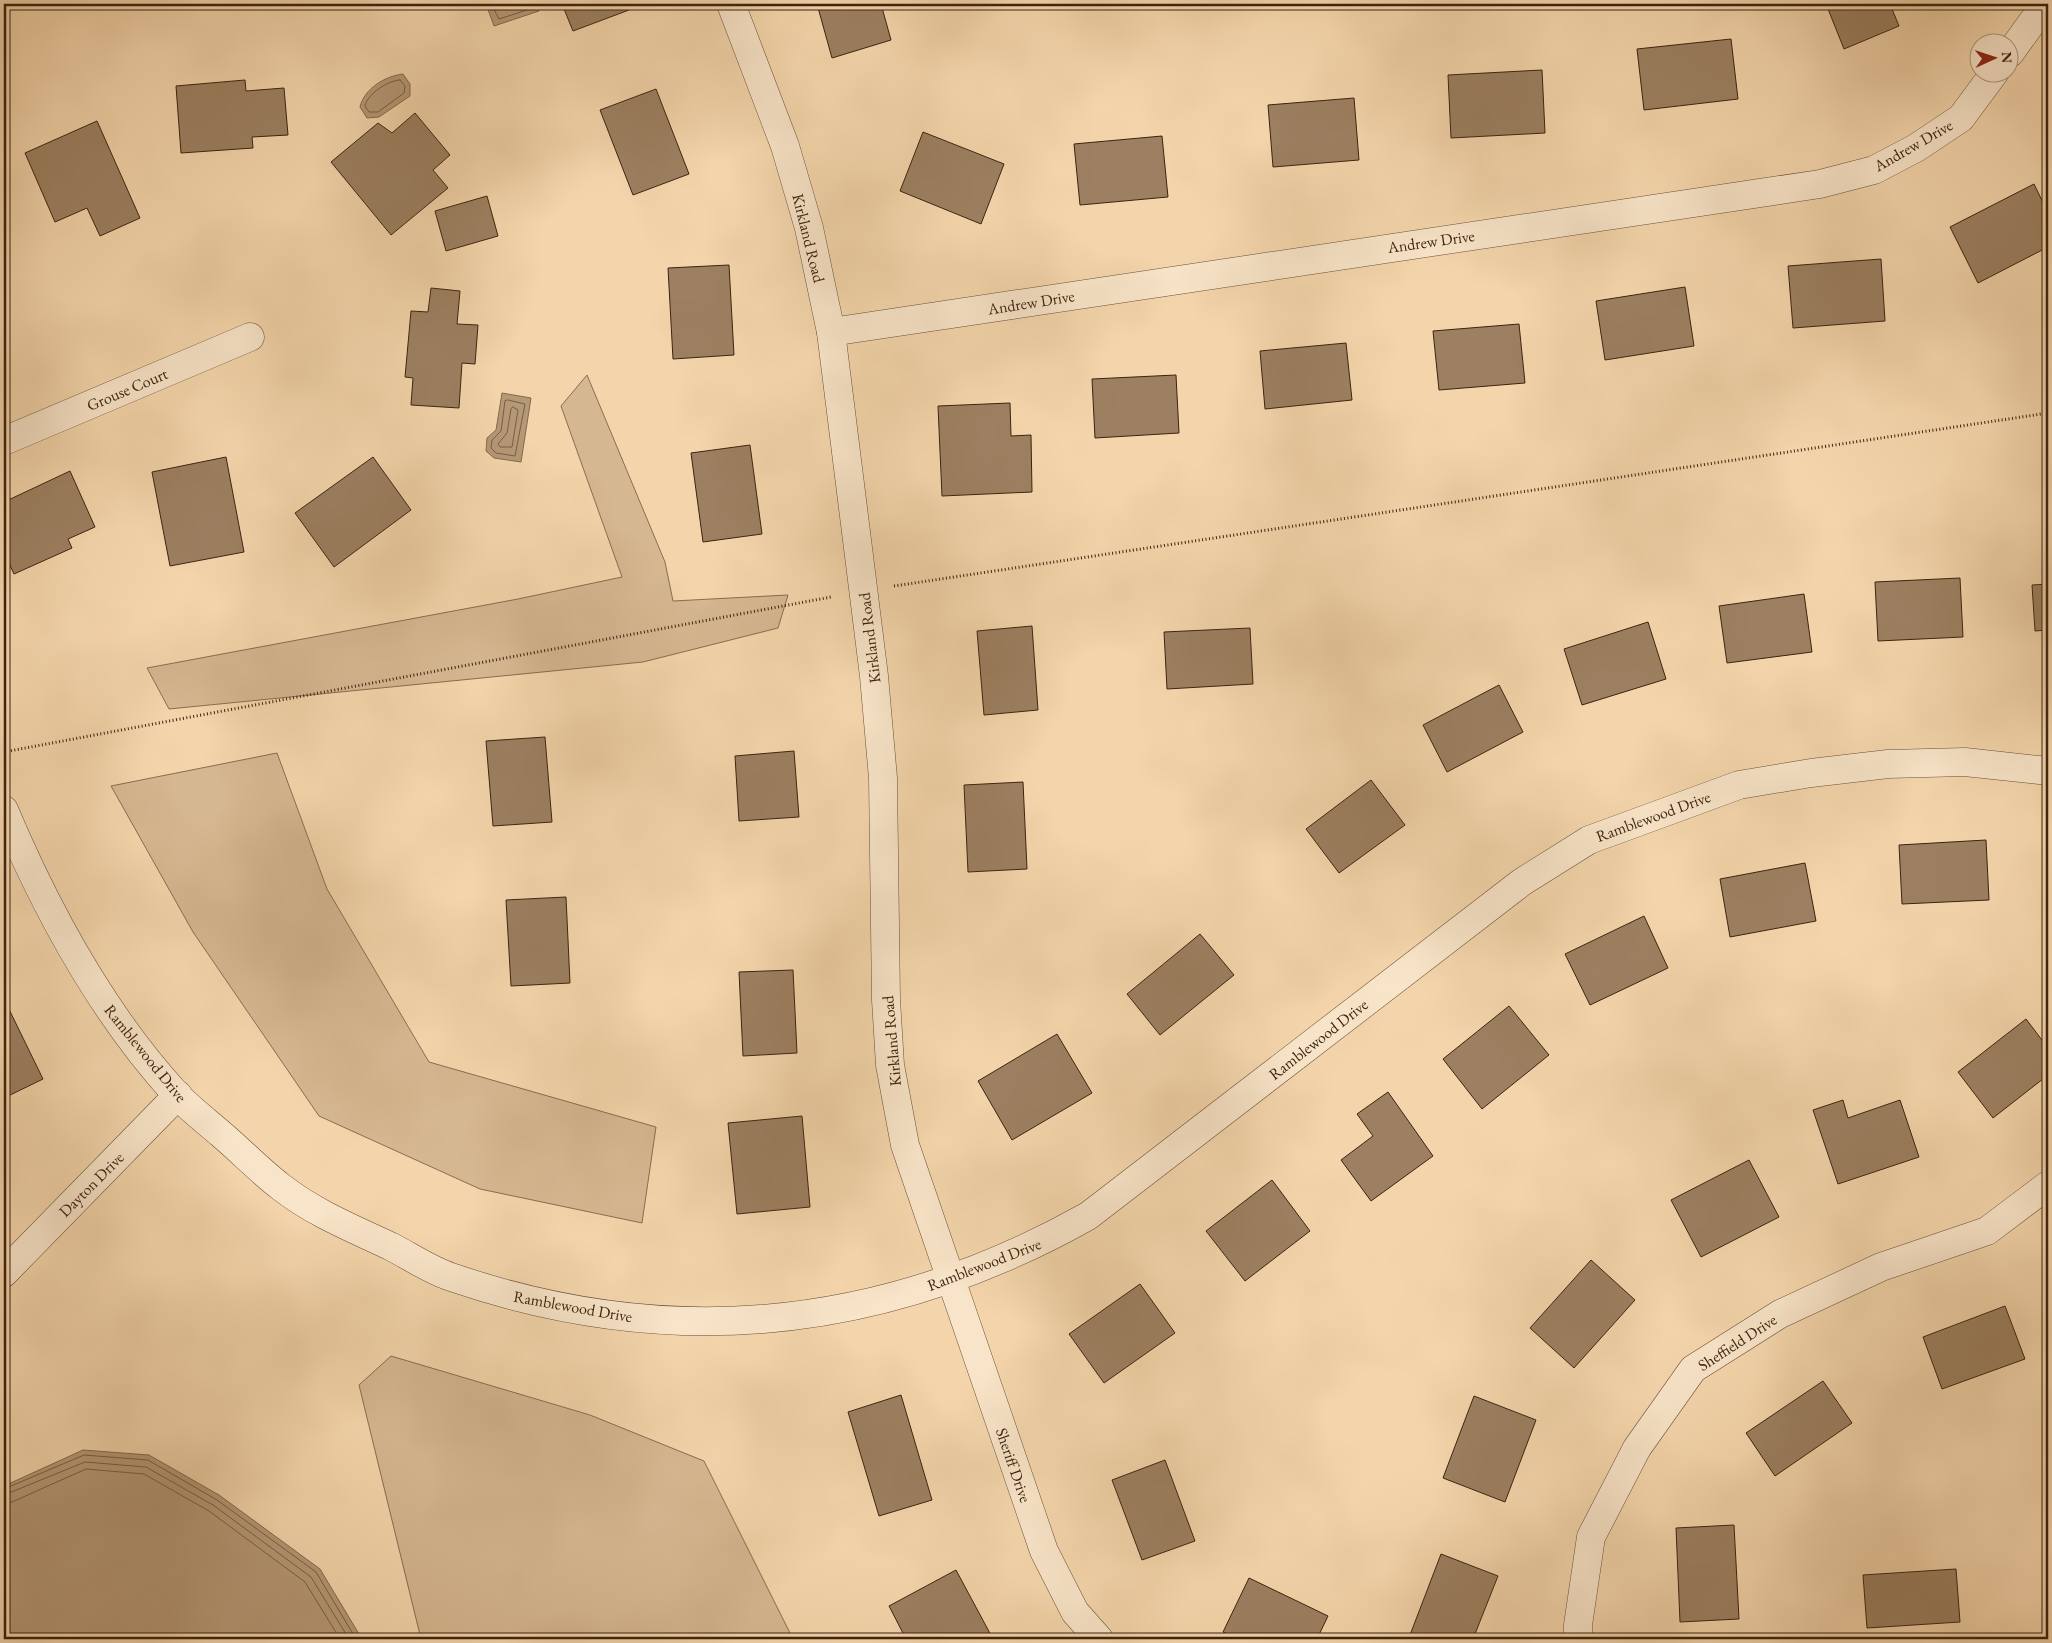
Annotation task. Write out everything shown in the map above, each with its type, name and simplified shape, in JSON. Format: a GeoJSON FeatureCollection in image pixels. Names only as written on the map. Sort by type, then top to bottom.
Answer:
{"type":"FeatureCollection","features":[{"type":"Feature","properties":{"kind":"street","name":"Kirkland Road"},"geometry":{"type":"LineString","coordinates":[[731,4],[785,146],[809,228],[831,332],[864,591],[883,778],[886,1000],[890,1065],[905,1145],[950,1280]]}},
{"type":"Feature","properties":{"kind":"street"},"geometry":{"type":"LineString","coordinates":[[2020,39],[2035,17]]}},
{"type":"Feature","properties":{"kind":"street","name":"Andrew Drive"},"geometry":{"type":"LineString","coordinates":[[831,332],[1820,184],[1874,170],[1916,148],[1961,118],[1988,82]]}},
{"type":"Feature","properties":{"kind":"street","name":"Grouse Court"},"geometry":{"type":"LineString","coordinates":[[4,441],[250,337]]}},
{"type":"Feature","properties":{"kind":"street","name":"Ramblewood Drive"},"geometry":{"type":"LineString","coordinates":[[4,810],[28,867],[88,976],[119,1024],[178,1095],[282,1188],[340,1224],[448,1276],[533,1301],[610,1315],[678,1321],[747,1322],[795,1318],[859,1306],[950,1280],[1037,1245],[1088,1216],[1522,882],[1589,840],[1739,785],[1811,773],[1888,764],[1965,762],[2048,771]]}},
{"type":"Feature","properties":{"kind":"street","name":"Dayton Drive"},"geometry":{"type":"LineString","coordinates":[[4,1273],[178,1095]]}},
{"type":"Feature","properties":{"kind":"street","name":"Sheffield Drive"},"geometry":{"type":"LineString","coordinates":[[1578,1639],[1578,1625],[1591,1537],[1637,1448],[1693,1369],[1780,1314],[1881,1268],[1987,1231],[2048,1185]]}},
{"type":"Feature","properties":{"kind":"street","name":"Sheriff Drive"},"geometry":{"type":"LineString","coordinates":[[950,1280],[1044,1552],[1075,1612],[1099,1639]]}},
{"type":"Feature","properties":{"kind":"path"},"geometry":{"type":"LineString","coordinates":[[4,752],[864,591],[2048,413]]}},
{"type":"Feature","properties":{"kind":"shaded area"},"geometry":{"type":"Polygon","coordinates":[[[587,375],[665,562],[673,601],[788,595],[778,628],[643,662],[169,709],[147,668],[518,599],[622,577],[561,406],[587,375]]]}},
{"type":"Feature","properties":{"kind":"shaded area"},"geometry":{"type":"Polygon","coordinates":[[[277,753],[327,889],[429,1062],[656,1127],[642,1223],[480,1189],[319,1116],[193,932],[111,786],[277,753]]]}},
{"type":"Feature","properties":{"kind":"shaded area"},"geometry":{"type":"Polygon","coordinates":[[[391,1356],[590,1415],[704,1461],[793,1639],[421,1639],[359,1385],[391,1356]]]}},
{"type":"Feature","properties":{"kind":"water"},"geometry":{"type":"Polygon","coordinates":[[[486,4],[536,4],[539,11],[494,26],[486,4]]]}},
{"type":"Feature","properties":{"kind":"water"},"geometry":{"type":"Polygon","coordinates":[[[403,74],[410,84],[410,96],[379,117],[367,118],[360,107],[366,95],[376,85],[389,77],[403,74]]]}},
{"type":"Feature","properties":{"kind":"water"},"geometry":{"type":"Polygon","coordinates":[[[502,393],[531,398],[521,462],[494,458],[486,451],[487,438],[496,430],[502,393]]]}},
{"type":"Feature","properties":{"kind":"water"},"geometry":{"type":"Polygon","coordinates":[[[83,1450],[149,1455],[219,1495],[320,1569],[362,1639],[4,1639],[4,1486],[83,1450]]]}},
{"type":"Feature","properties":{"kind":"building"},"geometry":{"type":"Polygon","coordinates":[[[562,4],[627,4],[629,10],[573,31],[562,4]]]}},
{"type":"Feature","properties":{"kind":"building"},"geometry":{"type":"Polygon","coordinates":[[[817,4],[881,4],[891,40],[832,58],[817,4]]]}},
{"type":"Feature","properties":{"kind":"building"},"geometry":{"type":"Polygon","coordinates":[[[1826,4],[1890,4],[1899,26],[1844,49],[1826,4]]]}},
{"type":"Feature","properties":{"kind":"building"},"geometry":{"type":"Polygon","coordinates":[[[1731,39],[1738,99],[1644,110],[1637,49],[1731,39]]]}},
{"type":"Feature","properties":{"kind":"building"},"geometry":{"type":"Polygon","coordinates":[[[1542,70],[1545,133],[1451,138],[1448,75],[1542,70]]]}},
{"type":"Feature","properties":{"kind":"building"},"geometry":{"type":"Polygon","coordinates":[[[245,80],[246,91],[284,88],[288,135],[252,137],[253,148],[181,153],[176,86],[245,80]]]}},
{"type":"Feature","properties":{"kind":"building"},"geometry":{"type":"Polygon","coordinates":[[[656,89],[689,174],[633,195],[600,110],[656,89]]]}},
{"type":"Feature","properties":{"kind":"building"},"geometry":{"type":"Polygon","coordinates":[[[1354,98],[1359,160],[1273,167],[1268,105],[1354,98]]]}},
{"type":"Feature","properties":{"kind":"building"},"geometry":{"type":"Polygon","coordinates":[[[415,113],[450,155],[433,170],[448,188],[391,235],[331,162],[378,123],[392,133],[415,113]]]}},
{"type":"Feature","properties":{"kind":"building"},"geometry":{"type":"Polygon","coordinates":[[[97,121],[140,218],[100,236],[87,208],[55,222],[25,153],[97,121]]]}},
{"type":"Feature","properties":{"kind":"building"},"geometry":{"type":"Polygon","coordinates":[[[923,132],[1004,164],[981,224],[900,191],[923,132]]]}},
{"type":"Feature","properties":{"kind":"building"},"geometry":{"type":"Polygon","coordinates":[[[1162,136],[1168,197],[1080,205],[1074,144],[1162,136]]]}},
{"type":"Feature","properties":{"kind":"building"},"geometry":{"type":"Polygon","coordinates":[[[2034,184],[2048,213],[2048,247],[1978,283],[1950,227],[2034,184]]]}},
{"type":"Feature","properties":{"kind":"building"},"geometry":{"type":"Polygon","coordinates":[[[487,196],[498,236],[446,251],[435,211],[487,196]]]}},
{"type":"Feature","properties":{"kind":"building"},"geometry":{"type":"Polygon","coordinates":[[[1881,259],[1885,321],[1793,328],[1788,266],[1881,259]]]}},
{"type":"Feature","properties":{"kind":"building"},"geometry":{"type":"Polygon","coordinates":[[[729,265],[734,355],[673,359],[668,268],[729,265]]]}},
{"type":"Feature","properties":{"kind":"building"},"geometry":{"type":"Polygon","coordinates":[[[1685,287],[1694,346],[1605,360],[1596,301],[1685,287]]]}},
{"type":"Feature","properties":{"kind":"building"},"geometry":{"type":"Polygon","coordinates":[[[431,288],[460,291],[457,324],[478,325],[475,364],[462,363],[459,408],[411,405],[413,378],[405,377],[411,311],[428,312],[431,288]]]}},
{"type":"Feature","properties":{"kind":"building"},"geometry":{"type":"Polygon","coordinates":[[[1519,324],[1525,383],[1439,390],[1433,331],[1519,324]]]}},
{"type":"Feature","properties":{"kind":"building"},"geometry":{"type":"Polygon","coordinates":[[[1346,343],[1352,400],[1265,409],[1260,351],[1346,343]]]}},
{"type":"Feature","properties":{"kind":"building"},"geometry":{"type":"Polygon","coordinates":[[[1176,375],[1179,433],[1095,438],[1092,379],[1176,375]]]}},
{"type":"Feature","properties":{"kind":"building"},"geometry":{"type":"Polygon","coordinates":[[[1010,403],[1011,436],[1031,435],[1032,492],[942,496],[938,406],[1010,403]]]}},
{"type":"Feature","properties":{"kind":"building"},"geometry":{"type":"Polygon","coordinates":[[[750,445],[762,534],[703,542],[691,453],[750,445]]]}},
{"type":"Feature","properties":{"kind":"building"},"geometry":{"type":"Polygon","coordinates":[[[226,457],[244,552],[170,566],[152,472],[226,457]]]}},
{"type":"Feature","properties":{"kind":"building"},"geometry":{"type":"Polygon","coordinates":[[[373,457],[411,510],[334,567],[295,513],[373,457]]]}},
{"type":"Feature","properties":{"kind":"building"},"geometry":{"type":"Polygon","coordinates":[[[70,471],[95,527],[68,539],[72,548],[14,574],[4,552],[4,502],[70,471]]]}},
{"type":"Feature","properties":{"kind":"building"},"geometry":{"type":"Polygon","coordinates":[[[1960,578],[1963,637],[1878,641],[1875,582],[1960,578]]]}},
{"type":"Feature","properties":{"kind":"building"},"geometry":{"type":"Polygon","coordinates":[[[2048,584],[2048,630],[2035,631],[2032,585],[2048,584]]]}},
{"type":"Feature","properties":{"kind":"building"},"geometry":{"type":"Polygon","coordinates":[[[1804,594],[1812,652],[1727,663],[1719,606],[1804,594]]]}},
{"type":"Feature","properties":{"kind":"building"},"geometry":{"type":"Polygon","coordinates":[[[1648,622],[1666,679],[1582,705],[1564,649],[1648,622]]]}},
{"type":"Feature","properties":{"kind":"building"},"geometry":{"type":"Polygon","coordinates":[[[1032,626],[1038,710],[984,715],[977,631],[1032,626]]]}},
{"type":"Feature","properties":{"kind":"building"},"geometry":{"type":"Polygon","coordinates":[[[1250,628],[1253,684],[1167,689],[1164,632],[1250,628]]]}},
{"type":"Feature","properties":{"kind":"building"},"geometry":{"type":"Polygon","coordinates":[[[1499,685],[1523,732],[1447,772],[1423,725],[1499,685]]]}},
{"type":"Feature","properties":{"kind":"building"},"geometry":{"type":"Polygon","coordinates":[[[545,737],[552,822],[493,826],[486,741],[545,737]]]}},
{"type":"Feature","properties":{"kind":"building"},"geometry":{"type":"Polygon","coordinates":[[[794,751],[799,817],[739,821],[735,756],[794,751]]]}},
{"type":"Feature","properties":{"kind":"building"},"geometry":{"type":"Polygon","coordinates":[[[1371,780],[1405,825],[1339,873],[1306,829],[1371,780]]]}},
{"type":"Feature","properties":{"kind":"building"},"geometry":{"type":"Polygon","coordinates":[[[1023,782],[1027,869],[968,872],[964,785],[1023,782]]]}},
{"type":"Feature","properties":{"kind":"building"},"geometry":{"type":"Polygon","coordinates":[[[1986,840],[1989,900],[1902,904],[1899,845],[1986,840]]]}},
{"type":"Feature","properties":{"kind":"building"},"geometry":{"type":"Polygon","coordinates":[[[1805,863],[1816,921],[1730,937],[1720,879],[1805,863]]]}},
{"type":"Feature","properties":{"kind":"building"},"geometry":{"type":"Polygon","coordinates":[[[566,897],[570,983],[511,986],[506,900],[566,897]]]}},
{"type":"Feature","properties":{"kind":"building"},"geometry":{"type":"Polygon","coordinates":[[[1644,916],[1668,968],[1590,1005],[1565,954],[1644,916]]]}},
{"type":"Feature","properties":{"kind":"building"},"geometry":{"type":"Polygon","coordinates":[[[1200,934],[1234,975],[1160,1035],[1127,994],[1200,934]]]}},
{"type":"Feature","properties":{"kind":"building"},"geometry":{"type":"Polygon","coordinates":[[[793,970],[797,1053],[743,1056],[739,972],[793,970]]]}},
{"type":"Feature","properties":{"kind":"building"},"geometry":{"type":"Polygon","coordinates":[[[4,999],[43,1079],[4,1098],[4,999]]]}},
{"type":"Feature","properties":{"kind":"building"},"geometry":{"type":"Polygon","coordinates":[[[1509,1006],[1549,1055],[1482,1109],[1443,1059],[1509,1006]]]}},
{"type":"Feature","properties":{"kind":"building"},"geometry":{"type":"Polygon","coordinates":[[[2026,1019],[2048,1048],[2048,1075],[1993,1118],[1958,1072],[2026,1019]]]}},
{"type":"Feature","properties":{"kind":"building"},"geometry":{"type":"Polygon","coordinates":[[[1057,1034],[1092,1093],[1012,1140],[978,1081],[1057,1034]]]}},
{"type":"Feature","properties":{"kind":"building"},"geometry":{"type":"Polygon","coordinates":[[[1388,1092],[1433,1156],[1371,1201],[1341,1160],[1373,1136],[1357,1114],[1388,1092]]]}},
{"type":"Feature","properties":{"kind":"building"},"geometry":{"type":"Polygon","coordinates":[[[1843,1100],[1848,1118],[1900,1100],[1919,1157],[1838,1184],[1813,1110],[1843,1100]]]}},
{"type":"Feature","properties":{"kind":"building"},"geometry":{"type":"Polygon","coordinates":[[[802,1116],[810,1207],[737,1214],[728,1123],[802,1116]]]}},
{"type":"Feature","properties":{"kind":"building"},"geometry":{"type":"Polygon","coordinates":[[[1749,1160],[1779,1217],[1701,1257],[1671,1200],[1749,1160]]]}},
{"type":"Feature","properties":{"kind":"building"},"geometry":{"type":"Polygon","coordinates":[[[1272,1180],[1310,1231],[1245,1281],[1206,1231],[1272,1180]]]}},
{"type":"Feature","properties":{"kind":"building"},"geometry":{"type":"Polygon","coordinates":[[[1591,1260],[1635,1300],[1574,1368],[1530,1328],[1591,1260]]]}},
{"type":"Feature","properties":{"kind":"building"},"geometry":{"type":"Polygon","coordinates":[[[1140,1284],[1175,1333],[1104,1383],[1069,1334],[1140,1284]]]}},
{"type":"Feature","properties":{"kind":"building"},"geometry":{"type":"Polygon","coordinates":[[[2005,1306],[2025,1359],[1942,1389],[1923,1337],[2005,1306]]]}},
{"type":"Feature","properties":{"kind":"building"},"geometry":{"type":"Polygon","coordinates":[[[1823,1381],[1852,1423],[1775,1476],[1746,1433],[1823,1381]]]}},
{"type":"Feature","properties":{"kind":"building"},"geometry":{"type":"Polygon","coordinates":[[[901,1395],[932,1500],[879,1516],[848,1412],[901,1395]]]}},
{"type":"Feature","properties":{"kind":"building"},"geometry":{"type":"Polygon","coordinates":[[[1474,1396],[1536,1420],[1505,1502],[1443,1478],[1474,1396]]]}},
{"type":"Feature","properties":{"kind":"building"},"geometry":{"type":"Polygon","coordinates":[[[1165,1460],[1195,1541],[1142,1560],[1112,1480],[1165,1460]]]}},
{"type":"Feature","properties":{"kind":"building"},"geometry":{"type":"Polygon","coordinates":[[[1734,1525],[1739,1619],[1680,1622],[1676,1528],[1734,1525]]]}},
{"type":"Feature","properties":{"kind":"building"},"geometry":{"type":"Polygon","coordinates":[[[1441,1554],[1498,1576],[1473,1639],[1421,1639],[1410,1635],[1441,1554]]]}},
{"type":"Feature","properties":{"kind":"building"},"geometry":{"type":"Polygon","coordinates":[[[1956,1569],[1960,1622],[1867,1628],[1863,1575],[1956,1569]]]}},
{"type":"Feature","properties":{"kind":"building"},"geometry":{"type":"Polygon","coordinates":[[[956,1570],[993,1639],[906,1639],[889,1606],[956,1570]]]}},
{"type":"Feature","properties":{"kind":"building"},"geometry":{"type":"Polygon","coordinates":[[[1249,1578],[1328,1616],[1317,1639],[1238,1639],[1223,1632],[1249,1578]]]}}]}
